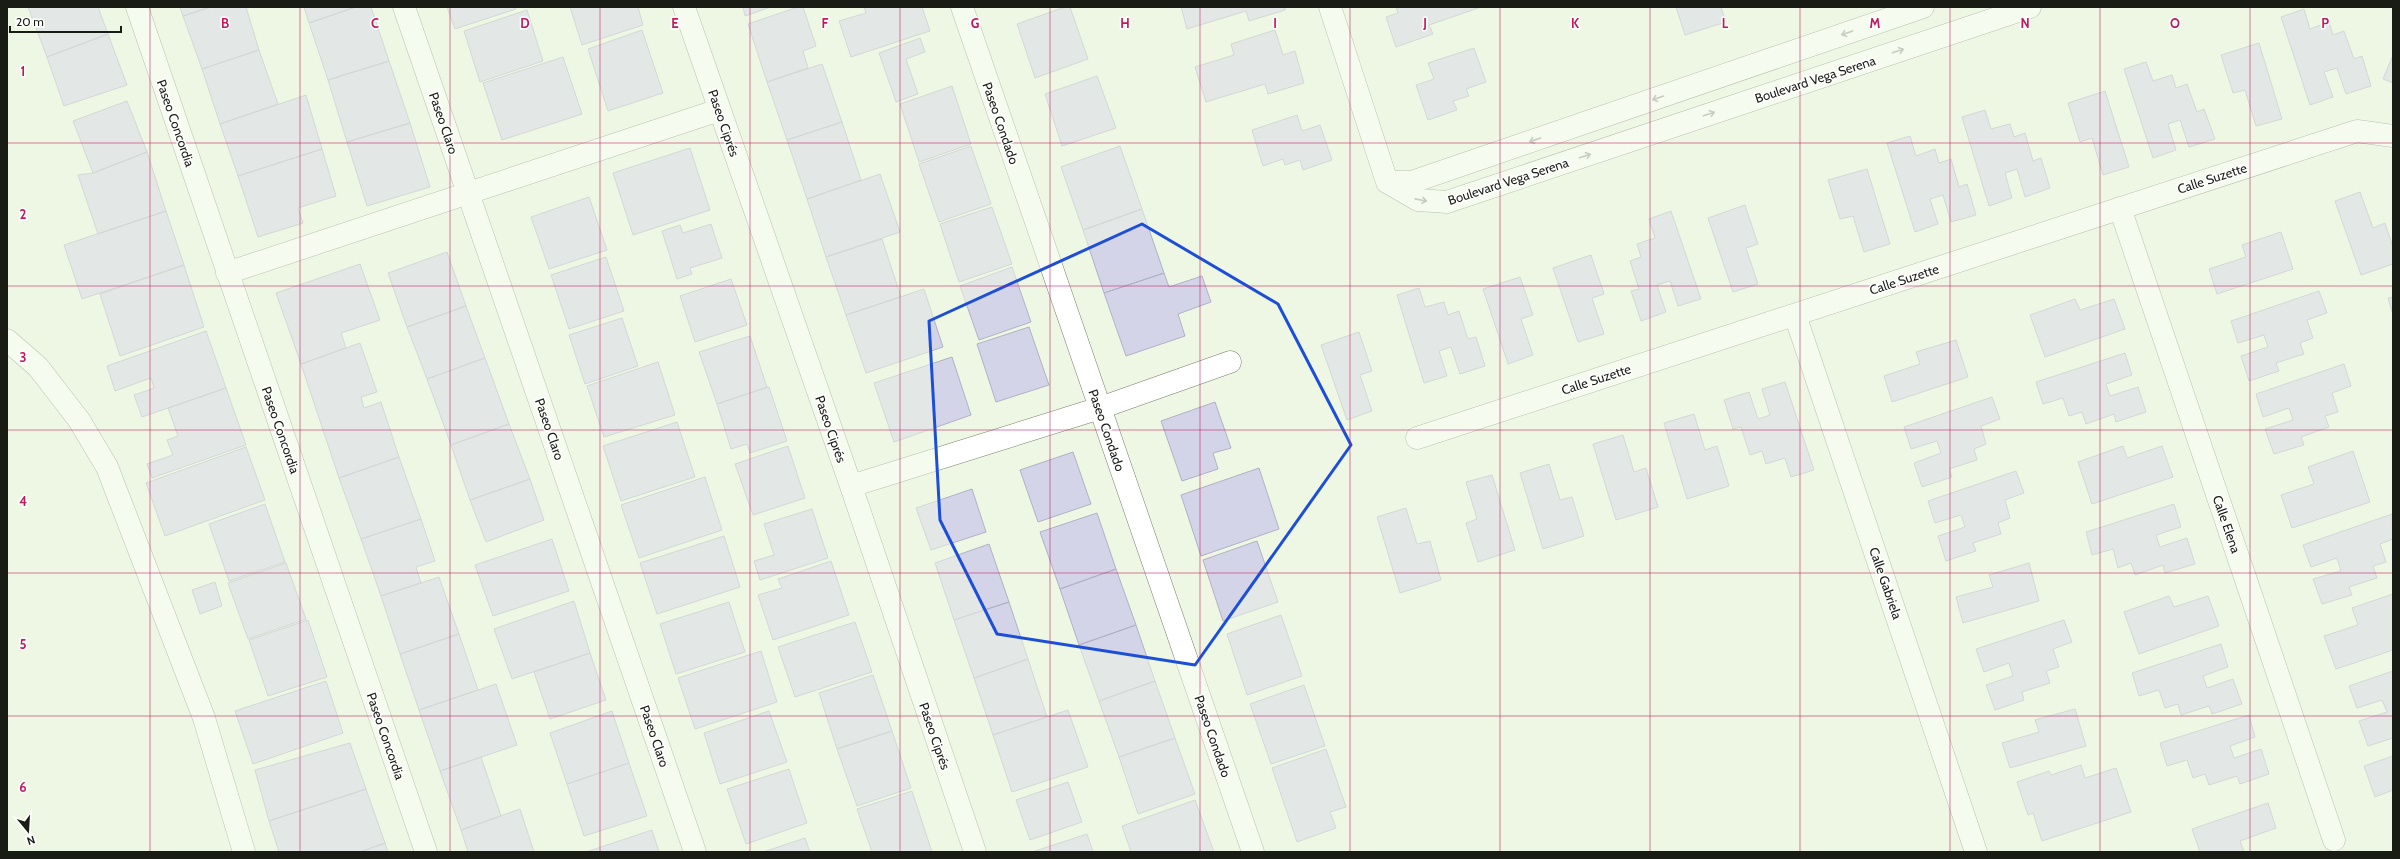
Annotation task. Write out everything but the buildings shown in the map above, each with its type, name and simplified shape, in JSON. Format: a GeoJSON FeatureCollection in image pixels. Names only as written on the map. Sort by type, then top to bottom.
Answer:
{"type":"FeatureCollection","features":[{"type":"Feature","properties":{"kind":"street","name":"Paseo Concordia"},"geometry":{"type":"LineString","coordinates":[[137,7],[426,852]]}},
{"type":"Feature","properties":{"kind":"street","name":"Paseo Claro"},"geometry":{"type":"LineString","coordinates":[[404,7],[469,192],[695,852]]}},
{"type":"Feature","properties":{"kind":"street","name":"Paseo Ciprés"},"geometry":{"type":"LineString","coordinates":[[684,7],[851,486],[975,852]]}},
{"type":"Feature","properties":{"kind":"street","name":"Paseo Condado"},"geometry":{"type":"LineString","coordinates":[[962,7],[1253,852]]}},
{"type":"Feature","properties":{"kind":"street"},"geometry":{"type":"LineString","coordinates":[[1330,7],[1387,182],[1412,182],[1923,7]]}},
{"type":"Feature","properties":{"kind":"street","name":"Boulevard Vega Serena"},"geometry":{"type":"LineString","coordinates":[[1387,182],[1418,200],[1447,202],[2030,7]]}},
{"type":"Feature","properties":{"kind":"street"},"geometry":{"type":"LineString","coordinates":[[227,273],[719,110]]}},
{"type":"Feature","properties":{"kind":"street","name":"Calle Suzette"},"geometry":{"type":"LineString","coordinates":[[1417,438],[2357,131],[2393,136]]}},
{"type":"Feature","properties":{"kind":"street","name":"Calle Elena"},"geometry":{"type":"LineString","coordinates":[[2120,208],[2334,840]]}},
{"type":"Feature","properties":{"kind":"street","name":"Calle Gabriela"},"geometry":{"type":"LineString","coordinates":[[1795,315],[1976,852]]}},
{"type":"Feature","properties":{"kind":"street"},"geometry":{"type":"LineString","coordinates":[[7,340],[43,373],[79,420],[107,467],[204,718],[244,852]]}},
{"type":"Feature","properties":{"kind":"street"},"geometry":{"type":"LineString","coordinates":[[851,486],[1100,408],[1230,362]]}},
{"type":"Feature","properties":{"kind":"highlighted area"},"geometry":{"type":"Polygon","coordinates":[[[1142,224],[1278,304],[1351,445],[1195,665],[997,634],[940,520],[929,321],[1142,224]]]}}]}
